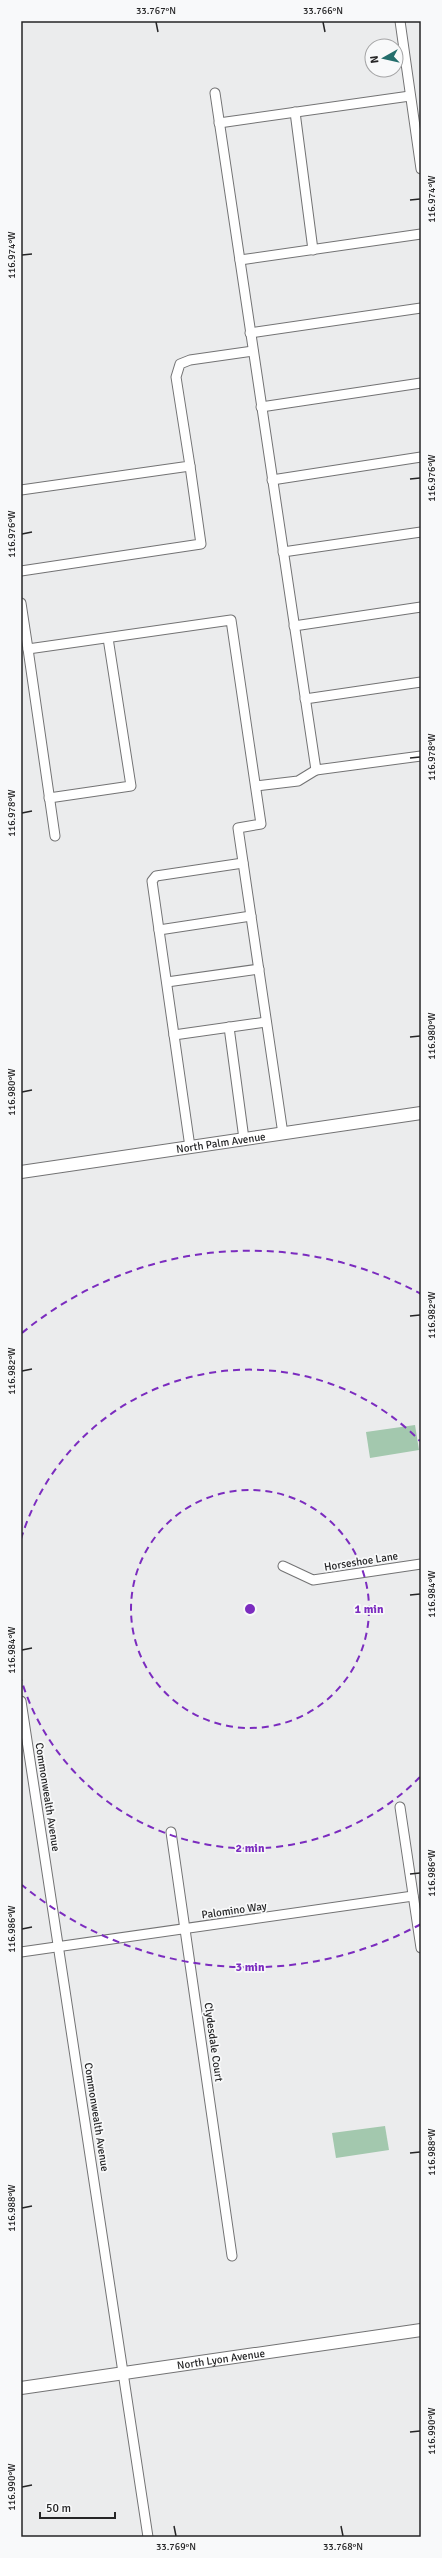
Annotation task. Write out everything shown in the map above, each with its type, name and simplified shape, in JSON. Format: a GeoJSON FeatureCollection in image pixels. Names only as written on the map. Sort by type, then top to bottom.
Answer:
{"type":"FeatureCollection","features":[{"type":"Feature","properties":{"kind":"street"},"geometry":{"type":"LineString","coordinates":[[400,21],[421,169]]}},
{"type":"Feature","properties":{"kind":"street"},"geometry":{"type":"LineString","coordinates":[[215,93],[316,770]]}},
{"type":"Feature","properties":{"kind":"street"},"geometry":{"type":"LineString","coordinates":[[219,123],[410,96]]}},
{"type":"Feature","properties":{"kind":"street"},"geometry":{"type":"LineString","coordinates":[[295,112],[313,250]]}},
{"type":"Feature","properties":{"kind":"street"},"geometry":{"type":"LineString","coordinates":[[240,260],[421,234]]}},
{"type":"Feature","properties":{"kind":"street"},"geometry":{"type":"LineString","coordinates":[[250,333],[421,308]]}},
{"type":"Feature","properties":{"kind":"street"},"geometry":{"type":"LineString","coordinates":[[21,571],[201,544],[176,377],[180,364],[190,360],[253,351]]}},
{"type":"Feature","properties":{"kind":"street"},"geometry":{"type":"LineString","coordinates":[[261,406],[421,383]]}},
{"type":"Feature","properties":{"kind":"street"},"geometry":{"type":"LineString","coordinates":[[272,480],[421,457]]}},
{"type":"Feature","properties":{"kind":"street"},"geometry":{"type":"LineString","coordinates":[[21,490],[190,466]]}},
{"type":"Feature","properties":{"kind":"street"},"geometry":{"type":"LineString","coordinates":[[283,552],[421,532]]}},
{"type":"Feature","properties":{"kind":"street"},"geometry":{"type":"LineString","coordinates":[[21,603],[55,836]]}},
{"type":"Feature","properties":{"kind":"street"},"geometry":{"type":"LineString","coordinates":[[294,626],[421,607]]}},
{"type":"Feature","properties":{"kind":"street"},"geometry":{"type":"LineString","coordinates":[[28,649],[231,620],[261,824],[238,828],[283,1134]]}},
{"type":"Feature","properties":{"kind":"street"},"geometry":{"type":"LineString","coordinates":[[49,798],[131,786],[108,638]]}},
{"type":"Feature","properties":{"kind":"street"},"geometry":{"type":"LineString","coordinates":[[305,699],[421,682]]}},
{"type":"Feature","properties":{"kind":"street"},"geometry":{"type":"LineString","coordinates":[[256,786],[298,781],[316,770],[421,756]]}},
{"type":"Feature","properties":{"kind":"street"},"geometry":{"type":"LineString","coordinates":[[190,1147],[152,881],[156,876],[243,863]]}},
{"type":"Feature","properties":{"kind":"street"},"geometry":{"type":"LineString","coordinates":[[159,930],[251,916]]}},
{"type":"Feature","properties":{"kind":"street"},"geometry":{"type":"LineString","coordinates":[[167,982],[259,969]]}},
{"type":"Feature","properties":{"kind":"street"},"geometry":{"type":"LineString","coordinates":[[174,1035],[266,1022]]}},
{"type":"Feature","properties":{"kind":"street"},"geometry":{"type":"LineString","coordinates":[[229,1028],[244,1139]]}},
{"type":"Feature","properties":{"kind":"street","name":"North Palm Avenue"},"geometry":{"type":"LineString","coordinates":[[21,1172],[421,1113]]}},
{"type":"Feature","properties":{"kind":"street","name":"Horseshoe Lane"},"geometry":{"type":"LineString","coordinates":[[283,1566],[313,1580],[421,1564]]}},
{"type":"Feature","properties":{"kind":"street","name":"Commonwealth Avenue"},"geometry":{"type":"LineString","coordinates":[[21,1701],[148,2537]]}},
{"type":"Feature","properties":{"kind":"street"},"geometry":{"type":"LineString","coordinates":[[400,1807],[421,1948]]}},
{"type":"Feature","properties":{"kind":"street","name":"Clydesdale Court"},"geometry":{"type":"LineString","coordinates":[[171,1832],[232,2256]]}},
{"type":"Feature","properties":{"kind":"street","name":"Palomino Way"},"geometry":{"type":"LineString","coordinates":[[21,1952],[413,1896]]}},
{"type":"Feature","properties":{"kind":"street","name":"North Lyon Avenue"},"geometry":{"type":"LineString","coordinates":[[21,2388],[421,2330]]}},
{"type":"Feature","properties":{"kind":"green space"},"geometry":{"type":"Polygon","coordinates":[[[415,1425],[419,1450],[370,1458],[366,1432],[415,1425]]]}},
{"type":"Feature","properties":{"kind":"green space"},"geometry":{"type":"Polygon","coordinates":[[[385,2126],[389,2150],[336,2158],[332,2133],[385,2126]]]}}]}
